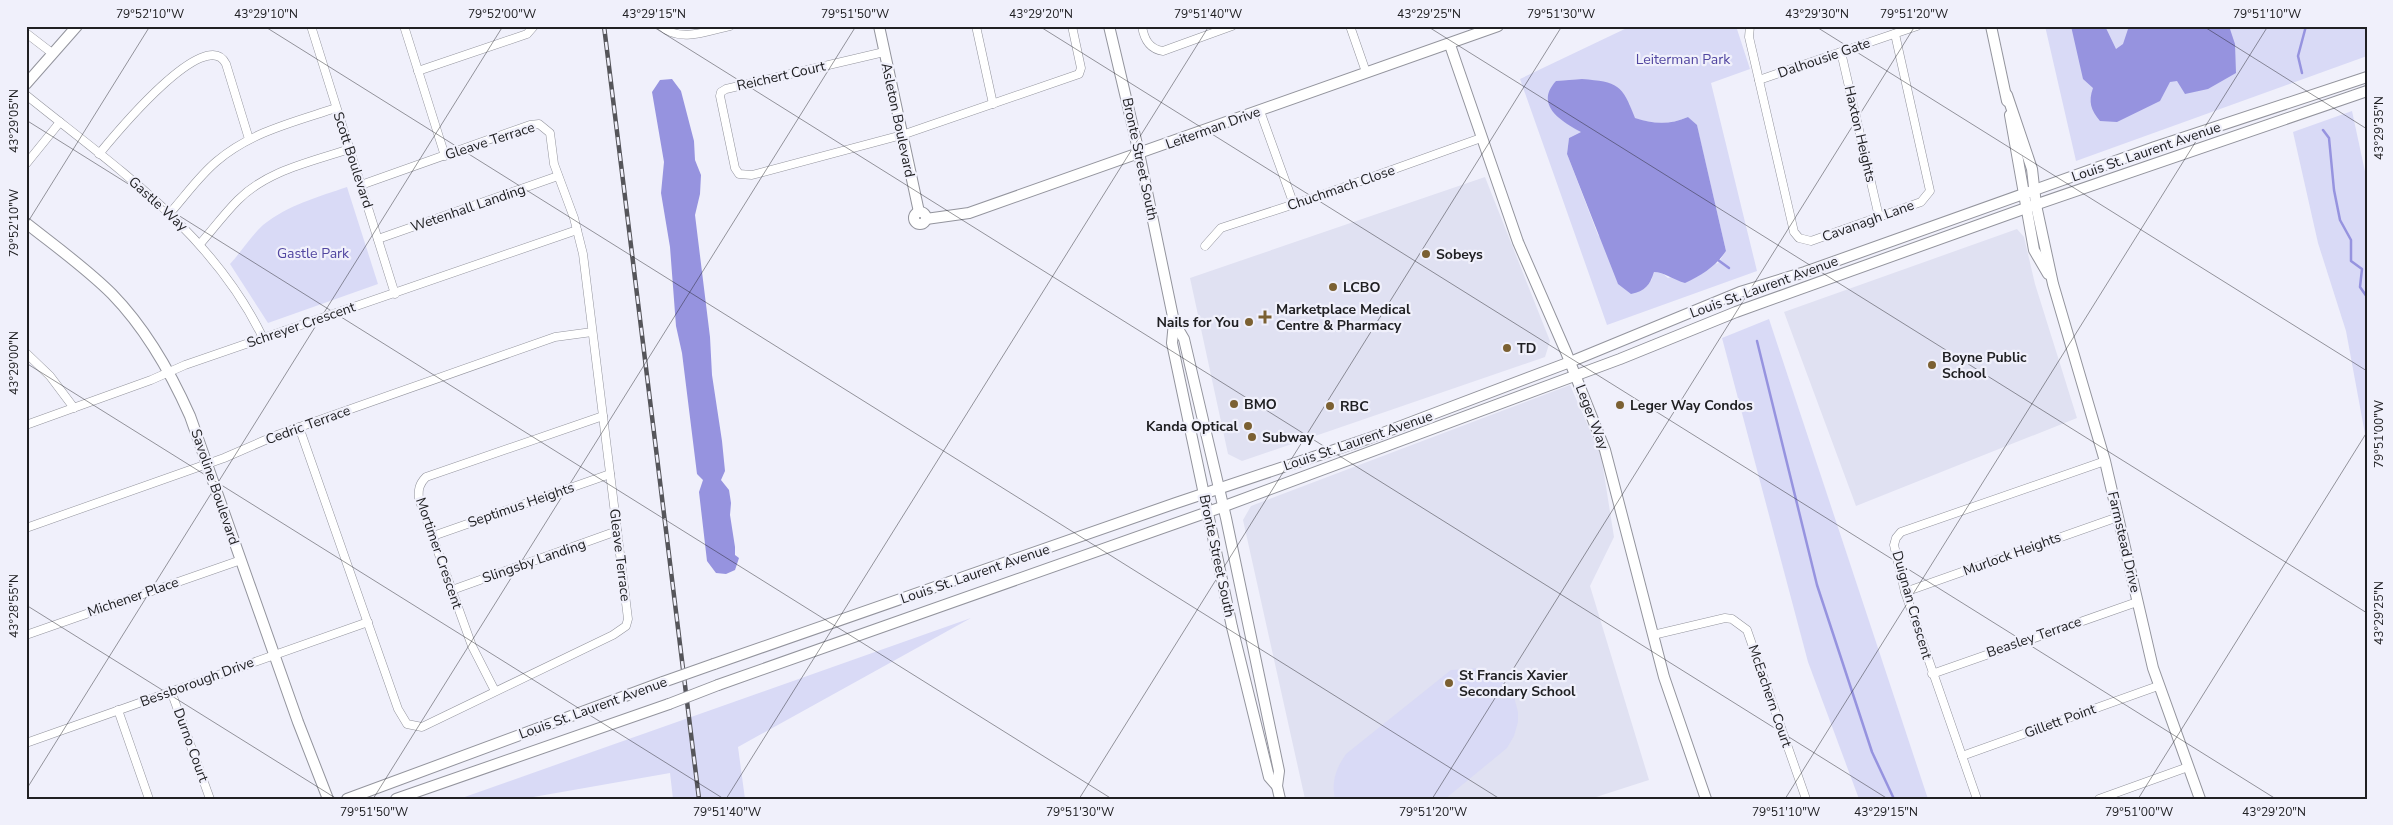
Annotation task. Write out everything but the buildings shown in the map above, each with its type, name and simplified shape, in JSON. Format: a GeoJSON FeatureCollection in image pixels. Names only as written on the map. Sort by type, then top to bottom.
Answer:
{"type":"FeatureCollection","features":[{"type":"Feature","properties":{"kind":"main road"},"geometry":{"type":"LineString","coordinates":[[26,84],[77,26]]}},
{"type":"Feature","properties":{"kind":"main road","name":"Asleton Boulevard"},"geometry":{"type":"LineString","coordinates":[[879,26],[902,135],[922,216]]}},
{"type":"Feature","properties":{"kind":"main road","name":"Bronte Street South"},"geometry":{"type":"LineString","coordinates":[[1110,26],[1174,322],[1172,343],[1232,627],[1269,777],[1277,786]]}},
{"type":"Feature","properties":{"kind":"main road","name":"Leiterman Drive"},"geometry":{"type":"LineString","coordinates":[[922,216],[969,213],[1366,72],[1450,45],[1498,26]]}},
{"type":"Feature","properties":{"kind":"main road","name":"Farmstead Drive"},"geometry":{"type":"LineString","coordinates":[[1991,26],[2007,95],[2034,250],[2053,284]]}},
{"type":"Feature","properties":{"kind":"main road","name":"Leger Way"},"geometry":{"type":"LineString","coordinates":[[1450,45],[1518,242],[1576,375],[1605,450],[1664,677],[1706,799]]}},
{"type":"Feature","properties":{"kind":"main road","name":"Louis St. Laurent Avenue"},"geometry":{"type":"LineString","coordinates":[[347,799],[714,664],[1203,494],[1368,439],[1570,362],[1740,292],[1805,272],[2155,147],[2367,77]]}},
{"type":"Feature","properties":{"kind":"main road","name":"Louis St. Laurent Avenue"},"geometry":{"type":"LineString","coordinates":[[396,799],[1011,584],[1576,375],[1736,312],[2026,208],[2367,91]]}},
{"type":"Feature","properties":{"kind":"main road","name":"Farmstead Drive"},"geometry":{"type":"LineString","coordinates":[[2007,95],[2032,169],[2036,205],[2053,284],[2105,461],[2158,686],[2200,799]]}},
{"type":"Feature","properties":{"kind":"main road","name":"Savoline Boulevard"},"geometry":{"type":"LineString","coordinates":[[26,223],[100,283],[116,299],[143,331],[170,372],[190,416],[274,655],[328,799]]}},
{"type":"Feature","properties":{"kind":"main road","name":"Bronte Street South"},"geometry":{"type":"LineString","coordinates":[[1174,322],[1184,339],[1218,489],[1279,771],[1277,786],[1280,799]]}},
{"type":"Feature","properties":{"kind":"street","name":"Scott Boulevard"},"geometry":{"type":"LineString","coordinates":[[311,26],[395,294]]}},
{"type":"Feature","properties":{"kind":"street"},"geometry":{"type":"LineString","coordinates":[[404,26],[444,156]]}},
{"type":"Feature","properties":{"kind":"street"},"geometry":{"type":"LineString","coordinates":[[418,71],[527,34],[534,26]]}},
{"type":"Feature","properties":{"kind":"street"},"geometry":{"type":"LineString","coordinates":[[661,26],[669,32],[680,36],[730,26]]}},
{"type":"Feature","properties":{"kind":"street"},"geometry":{"type":"LineString","coordinates":[[976,26],[993,104]]}},
{"type":"Feature","properties":{"kind":"street"},"geometry":{"type":"LineString","coordinates":[[902,135],[1079,74],[1081,68],[1072,26]]}},
{"type":"Feature","properties":{"kind":"street"},"geometry":{"type":"LineString","coordinates":[[1142,26],[1144,37],[1149,45],[1162,51],[1232,26]]}},
{"type":"Feature","properties":{"kind":"street"},"geometry":{"type":"LineString","coordinates":[[1350,26],[1366,72]]}},
{"type":"Feature","properties":{"kind":"street","name":"Cavanagh Lane"},"geometry":{"type":"LineString","coordinates":[[1750,26],[1748,37],[1794,232],[1799,238],[1811,241],[1921,202],[1930,191],[1895,34]]}},
{"type":"Feature","properties":{"kind":"street","name":"Dalhousie Gate"},"geometry":{"type":"LineString","coordinates":[[1759,80],[1917,26]]}},
{"type":"Feature","properties":{"kind":"street"},"geometry":{"type":"LineString","coordinates":[[26,33],[52,53]]}},
{"type":"Feature","properties":{"kind":"street","name":"Reichert Court"},"geometry":{"type":"LineString","coordinates":[[884,52],[726,89],[721,92],[720,96],[735,168],[738,174],[752,174],[902,135]]}},
{"type":"Feature","properties":{"kind":"street","name":"Haxton Heights"},"geometry":{"type":"LineString","coordinates":[[1841,52],[1879,217]]}},
{"type":"Feature","properties":{"kind":"street"},"geometry":{"type":"LineString","coordinates":[[99,154],[152,93],[189,66],[212,54],[220,56],[226,64],[249,139]]}},
{"type":"Feature","properties":{"kind":"street","name":"Gastle Way"},"geometry":{"type":"LineString","coordinates":[[26,95],[170,213],[200,244],[231,283],[263,338]]}},
{"type":"Feature","properties":{"kind":"street"},"geometry":{"type":"LineString","coordinates":[[170,213],[204,172],[227,153],[249,139],[258,134],[336,108]]}},
{"type":"Feature","properties":{"kind":"street"},"geometry":{"type":"LineString","coordinates":[[1260,111],[1294,205]]}},
{"type":"Feature","properties":{"kind":"street"},"geometry":{"type":"LineString","coordinates":[[26,164],[60,122]]}},
{"type":"Feature","properties":{"kind":"street","name":"Gleave Terrace"},"geometry":{"type":"LineString","coordinates":[[299,427],[401,717],[406,724],[422,727],[614,635],[626,626],[628,619],[583,254],[577,230],[558,176],[550,133],[539,124],[530,125],[361,185]]}},
{"type":"Feature","properties":{"kind":"street","name":"Chuchmach Close"},"geometry":{"type":"LineString","coordinates":[[1205,246],[1221,228],[1294,205],[1482,138]]}},
{"type":"Feature","properties":{"kind":"street"},"geometry":{"type":"LineString","coordinates":[[200,244],[238,200],[255,186],[284,170],[349,149]]}},
{"type":"Feature","properties":{"kind":"street","name":"Wetenhall Landing"},"geometry":{"type":"LineString","coordinates":[[378,239],[558,176]]}},
{"type":"Feature","properties":{"kind":"street","name":"Schreyer Crescent"},"geometry":{"type":"LineString","coordinates":[[26,425],[263,338],[577,230]]}},
{"type":"Feature","properties":{"kind":"street","name":"Cedric Terrace"},"geometry":{"type":"LineString","coordinates":[[26,528],[207,464],[299,427],[555,337],[592,332]]}},
{"type":"Feature","properties":{"kind":"street"},"geometry":{"type":"LineString","coordinates":[[26,352],[50,376],[74,408]]}},
{"type":"Feature","properties":{"kind":"street","name":"Mortimer Crescent"},"geometry":{"type":"LineString","coordinates":[[495,691],[472,646],[432,536],[418,492],[420,484],[426,478],[603,416]]}},
{"type":"Feature","properties":{"kind":"street","name":"Duignan Crescent"},"geometry":{"type":"LineString","coordinates":[[1977,799],[1905,592],[1894,545],[1901,532],[2105,461]]}},
{"type":"Feature","properties":{"kind":"street","name":"Septimus Heights"},"geometry":{"type":"LineString","coordinates":[[432,536],[610,474]]}},
{"type":"Feature","properties":{"kind":"street","name":"Murlock Heights"},"geometry":{"type":"LineString","coordinates":[[1905,592],[2118,517]]}},
{"type":"Feature","properties":{"kind":"street","name":"Slingsby Landing"},"geometry":{"type":"LineString","coordinates":[[452,590],[617,531]]}},
{"type":"Feature","properties":{"kind":"street","name":"Michener Place"},"geometry":{"type":"LineString","coordinates":[[26,635],[241,560]]}},
{"type":"Feature","properties":{"kind":"street","name":"Beasley Terrace"},"geometry":{"type":"LineString","coordinates":[[1932,674],[2137,602]]}},
{"type":"Feature","properties":{"kind":"street","name":"McEachern Court"},"geometry":{"type":"LineString","coordinates":[[1653,635],[1725,618],[1732,619],[1748,630],[1806,799]]}},
{"type":"Feature","properties":{"kind":"street","name":"Bessborough Drive"},"geometry":{"type":"LineString","coordinates":[[26,743],[368,622]]}},
{"type":"Feature","properties":{"kind":"street","name":"Gillett Point"},"geometry":{"type":"LineString","coordinates":[[1962,756],[2158,686]]}},
{"type":"Feature","properties":{"kind":"street","name":"Durno Court"},"geometry":{"type":"LineString","coordinates":[[171,691],[210,799]]}},
{"type":"Feature","properties":{"kind":"street"},"geometry":{"type":"LineString","coordinates":[[118,710],[149,799]]}},
{"type":"Feature","properties":{"kind":"street"},"geometry":{"type":"LineString","coordinates":[[2099,799],[2188,767]]}},
{"type":"Feature","properties":{"kind":"shaded area"},"geometry":{"type":"Polygon","coordinates":[[[2071,26],[2105,26],[2116,49],[2123,44],[2129,26],[2229,26],[2235,44],[2236,73],[2208,89],[2185,94],[2177,81],[2170,82],[2160,101],[2117,122],[2100,121],[2091,106],[2093,88],[2083,79],[2071,26]]]}},
{"type":"Feature","properties":{"kind":"shaded area"},"geometry":{"type":"Polygon","coordinates":[[[672,79],[681,91],[694,141],[695,160],[701,175],[700,194],[695,215],[710,337],[712,375],[725,471],[721,480],[729,490],[735,555],[739,558],[735,570],[726,574],[716,573],[707,561],[699,492],[703,480],[697,474],[682,353],[676,326],[670,247],[661,193],[664,162],[652,92],[660,80],[672,79]]]}},
{"type":"Feature","properties":{"kind":"shaded area"},"geometry":{"type":"Polygon","coordinates":[[[1582,79],[1604,82],[1617,87],[1626,98],[1635,118],[1648,122],[1662,123],[1688,117],[1697,125],[1726,251],[1703,274],[1685,283],[1662,273],[1654,272],[1651,281],[1646,287],[1631,294],[1618,284],[1567,154],[1569,138],[1581,132],[1558,117],[1549,105],[1550,90],[1556,81],[1582,79]]]}},
{"type":"Feature","properties":{"kind":"shaded area"},"geometry":{"type":"Polygon","coordinates":[[[1485,177],[1550,341],[1545,357],[1242,461],[1228,454],[1190,278],[1485,177]]]}},
{"type":"Feature","properties":{"kind":"shaded area","name":"Boyne Public School"},"geometry":{"type":"Polygon","coordinates":[[[2017,229],[2024,237],[2035,284],[2077,418],[1856,506],[1784,312],[2017,229]]]}},
{"type":"Feature","properties":{"kind":"shaded area","name":"St Francis Xavier Secondary School"},"geometry":{"type":"Polygon","coordinates":[[[1570,385],[1601,455],[1614,537],[1590,586],[1649,780],[1590,799],[1305,799],[1243,520],[1251,506],[1570,385]]]}},
{"type":"Feature","properties":{"kind":"green space","name":"Leiterman Park"},"geometry":{"type":"Polygon","coordinates":[[[1631,26],[1736,26],[1750,69],[1711,83],[1757,271],[1607,325],[1520,79],[1631,26]],[[1582,79],[1556,81],[1581,132],[1569,138],[1567,154],[1598,235],[1651,281],[1654,272],[1661,272],[1668,278],[1718,263],[1726,251],[1697,126],[1688,117],[1661,123],[1634,118],[1629,103],[1582,79]]]}},
{"type":"Feature","properties":{"kind":"green space"},"geometry":{"type":"Polygon","coordinates":[[[2045,26],[2367,26],[2367,56],[2076,161],[2045,26]]]}},
{"type":"Feature","properties":{"kind":"green space"},"geometry":{"type":"Polygon","coordinates":[[[2352,111],[2367,181],[2367,445],[2346,331],[2318,243],[2293,132],[2352,111]]]}},
{"type":"Feature","properties":{"kind":"green space","name":"Gastle Park"},"geometry":{"type":"Polygon","coordinates":[[[347,187],[378,284],[268,323],[230,264],[259,229],[273,218],[304,202],[347,187]]]}},
{"type":"Feature","properties":{"kind":"green space"},"geometry":{"type":"Polygon","coordinates":[[[1769,319],[1928,799],[1859,799],[1808,662],[1722,338],[1769,319]]]}},
{"type":"Feature","properties":{"kind":"green space"},"geometry":{"type":"Polygon","coordinates":[[[971,618],[738,747],[745,799],[673,799],[670,773],[522,799],[459,799],[971,618]]]}},
{"type":"Feature","properties":{"kind":"green space"},"geometry":{"type":"Polygon","coordinates":[[[1477,668],[1499,678],[1513,693],[1518,712],[1518,722],[1514,736],[1507,748],[1445,799],[1335,799],[1335,775],[1346,754],[1451,670],[1477,668]]]}},
{"type":"Feature","properties":{"kind":"waterway"},"geometry":{"type":"LineString","coordinates":[[2302,73],[2298,56],[2306,26]]}},
{"type":"Feature","properties":{"kind":"waterway"},"geometry":{"type":"LineString","coordinates":[[2323,130],[2329,138],[2334,190],[2340,220],[2351,240],[2351,261],[2362,269],[2360,287],[2367,297]]}},
{"type":"Feature","properties":{"kind":"waterway"},"geometry":{"type":"LineString","coordinates":[[1718,260],[1729,268]]}},
{"type":"Feature","properties":{"kind":"waterway"},"geometry":{"type":"LineString","coordinates":[[2367,313],[2367,321]]}},
{"type":"Feature","properties":{"kind":"waterway"},"geometry":{"type":"LineString","coordinates":[[1757,341],[1817,585],[1872,752],[1894,799]]}},
{"type":"Feature","properties":{"kind":"railway"},"geometry":{"type":"LineString","coordinates":[[604,26],[699,799]]}},
{"type":"Feature","properties":{"kind":"place","name":"Sobeys"},"geometry":{"type":"Point","coordinates":[1426,254]}},
{"type":"Feature","properties":{"kind":"place","name":"LCBO"},"geometry":{"type":"Point","coordinates":[1333,287]}},
{"type":"Feature","properties":{"kind":"place","name":"Marketplace Medical Centre & Pharmacy"},"geometry":{"type":"Point","coordinates":[1265,317]}},
{"type":"Feature","properties":{"kind":"place","name":"Nails for You"},"geometry":{"type":"Point","coordinates":[1249,322]}},
{"type":"Feature","properties":{"kind":"place","name":"TD"},"geometry":{"type":"Point","coordinates":[1507,348]}},
{"type":"Feature","properties":{"kind":"place","name":"Boyne Public School"},"geometry":{"type":"Point","coordinates":[1932,365]}},
{"type":"Feature","properties":{"kind":"place","name":"BMO"},"geometry":{"type":"Point","coordinates":[1234,404]}},
{"type":"Feature","properties":{"kind":"place","name":"Leger Way Condos"},"geometry":{"type":"Point","coordinates":[1620,405]}},
{"type":"Feature","properties":{"kind":"place","name":"RBC"},"geometry":{"type":"Point","coordinates":[1330,406]}},
{"type":"Feature","properties":{"kind":"place","name":"Kanda Optical"},"geometry":{"type":"Point","coordinates":[1248,426]}},
{"type":"Feature","properties":{"kind":"place","name":"Subway"},"geometry":{"type":"Point","coordinates":[1252,437]}},
{"type":"Feature","properties":{"kind":"place","name":"St Francis Xavier Secondary School"},"geometry":{"type":"Point","coordinates":[1449,683]}}]}
